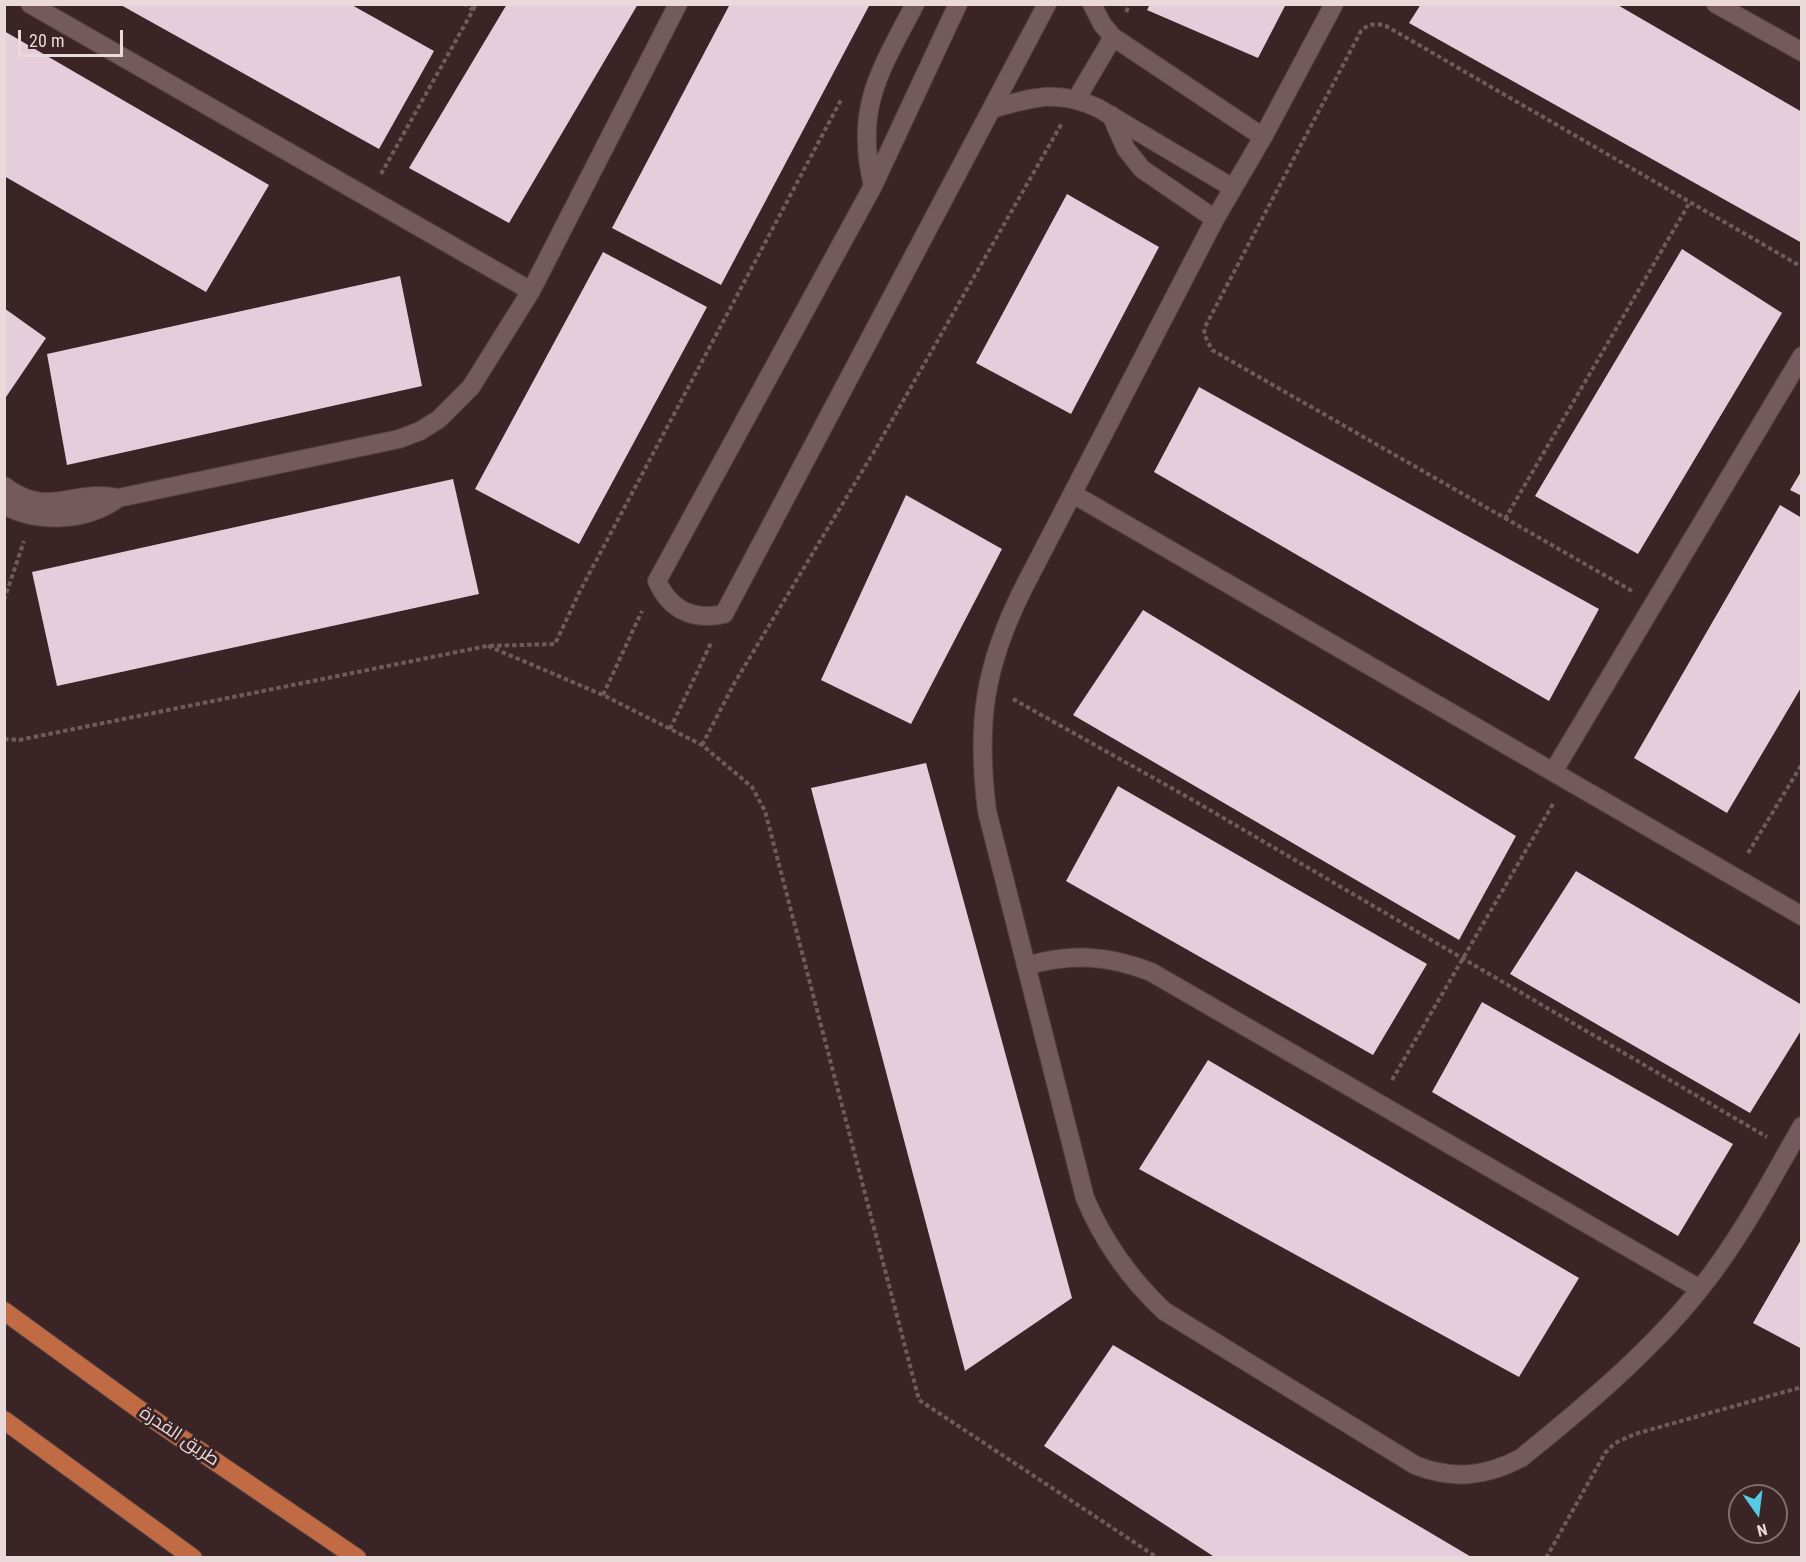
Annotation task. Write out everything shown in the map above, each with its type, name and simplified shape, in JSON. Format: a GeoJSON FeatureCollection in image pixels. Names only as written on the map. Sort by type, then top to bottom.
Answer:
{"type":"FeatureCollection","features":[{"type":"Feature","properties":{"kind":"main road","name":"طريق القدرة"},"geometry":{"type":"LineString","coordinates":[[4,1311],[147,1415],[357,1557]]}},
{"type":"Feature","properties":{"kind":"main road"},"geometry":{"type":"LineString","coordinates":[[4,1420],[193,1557]]}},
{"type":"Feature","properties":{"kind":"street"},"geometry":{"type":"LineString","coordinates":[[30,4],[531,291]]}},
{"type":"Feature","properties":{"kind":"street"},"geometry":{"type":"LineString","coordinates":[[4,486],[35,503],[45,504],[97,496],[118,498],[377,444],[420,431],[457,404],[471,387],[531,291],[678,4]]}},
{"type":"Feature","properties":{"kind":"street"},"geometry":{"type":"LineString","coordinates":[[873,186],[866,141],[871,96],[879,75],[915,4]]}},
{"type":"Feature","properties":{"kind":"street"},"geometry":{"type":"LineString","coordinates":[[958,4],[873,186],[657,580],[663,594],[683,612],[696,616],[724,614],[1047,4]]}},
{"type":"Feature","properties":{"kind":"street"},"geometry":{"type":"LineString","coordinates":[[1092,4],[1102,24],[1113,37],[1263,137]]}},
{"type":"Feature","properties":{"kind":"street"},"geometry":{"type":"LineString","coordinates":[[1334,4],[1263,137],[1215,219],[1008,618],[987,684],[982,728],[982,769],[987,811],[1079,1181],[1096,1224],[1126,1271],[1164,1311],[1415,1465],[1431,1472],[1467,1476],[1504,1467],[1521,1458],[1640,1354],[1700,1289],[1756,1207],[1802,1126]]}},
{"type":"Feature","properties":{"kind":"street"},"geometry":{"type":"LineString","coordinates":[[1716,4],[1802,52]]}},
{"type":"Feature","properties":{"kind":"street"},"geometry":{"type":"LineString","coordinates":[[1077,98],[1113,37]]}},
{"type":"Feature","properties":{"kind":"street"},"geometry":{"type":"LineString","coordinates":[[992,109],[1050,95],[1077,98],[1111,115],[1233,188]]}},
{"type":"Feature","properties":{"kind":"street"},"geometry":{"type":"LineString","coordinates":[[1111,115],[1126,149],[1142,169],[1215,219]]}},
{"type":"Feature","properties":{"kind":"street"},"geometry":{"type":"LineString","coordinates":[[1560,776],[1654,603],[1802,356]]}},
{"type":"Feature","properties":{"kind":"street"},"geometry":{"type":"LineString","coordinates":[[1073,494],[1802,916]]}},
{"type":"Feature","properties":{"kind":"street"},"geometry":{"type":"LineString","coordinates":[[4,505],[32,516],[48,518],[89,512],[108,505],[118,498]]}},
{"type":"Feature","properties":{"kind":"street"},"geometry":{"type":"LineString","coordinates":[[1026,966],[1051,959],[1076,956],[1119,961],[1151,972],[1700,1289]]}},
{"type":"Feature","properties":{"kind":"path"},"geometry":{"type":"LineString","coordinates":[[465,4],[473,10]]}},
{"type":"Feature","properties":{"kind":"path"},"geometry":{"type":"LineString","coordinates":[[368,198],[476,4]]}},
{"type":"Feature","properties":{"kind":"path"},"geometry":{"type":"LineString","coordinates":[[1654,603],[1212,350],[1204,334],[1205,327],[1361,31],[1368,25],[1386,26],[1802,267]]}},
{"type":"Feature","properties":{"kind":"path"},"geometry":{"type":"LineString","coordinates":[[4,739],[18,740],[487,646],[555,644],[580,591],[847,88]]}},
{"type":"Feature","properties":{"kind":"path"},"geometry":{"type":"LineString","coordinates":[[702,746],[735,682],[875,450],[1077,98]]}},
{"type":"Feature","properties":{"kind":"path"},"geometry":{"type":"LineString","coordinates":[[1505,519],[1690,202]]}},
{"type":"Feature","properties":{"kind":"path"},"geometry":{"type":"LineString","coordinates":[[4,600],[32,516]]}},
{"type":"Feature","properties":{"kind":"path"},"geometry":{"type":"LineString","coordinates":[[603,695],[657,580]]}},
{"type":"Feature","properties":{"kind":"path"},"geometry":{"type":"LineString","coordinates":[[670,729],[724,614]]}},
{"type":"Feature","properties":{"kind":"path"},"geometry":{"type":"LineString","coordinates":[[487,646],[603,695],[702,746],[752,787],[765,811],[919,1400],[1158,1557]]}},
{"type":"Feature","properties":{"kind":"path"},"geometry":{"type":"LineString","coordinates":[[987,684],[1191,799],[1788,1150]]}},
{"type":"Feature","properties":{"kind":"path"},"geometry":{"type":"LineString","coordinates":[[1734,877],[1802,764]]}},
{"type":"Feature","properties":{"kind":"path"},"geometry":{"type":"LineString","coordinates":[[1379,1103],[1462,959],[1560,776]]}},
{"type":"Feature","properties":{"kind":"path"},"geometry":{"type":"LineString","coordinates":[[1546,1557],[1605,1453],[1615,1443],[1635,1434],[1802,1387]]}},
{"type":"Feature","properties":{"kind":"building"},"geometry":{"type":"Polygon","coordinates":[[[119,4],[350,4],[434,51],[379,149],[119,4]]]}},
{"type":"Feature","properties":{"kind":"building"},"geometry":{"type":"Polygon","coordinates":[[[507,4],[638,4],[509,223],[409,168],[507,4]]]}},
{"type":"Feature","properties":{"kind":"building"},"geometry":{"type":"Polygon","coordinates":[[[730,4],[870,4],[721,285],[612,228],[730,4]]]}},
{"type":"Feature","properties":{"kind":"building"},"geometry":{"type":"Polygon","coordinates":[[[1150,4],[1286,4],[1258,58],[1147,10],[1150,4]]]}},
{"type":"Feature","properties":{"kind":"building"},"geometry":{"type":"Polygon","coordinates":[[[1421,4],[1616,4],[1802,112],[1802,243],[1409,23],[1421,4]]]}},
{"type":"Feature","properties":{"kind":"building"},"geometry":{"type":"Polygon","coordinates":[[[4,31],[269,185],[206,292],[4,176],[4,31]]]}},
{"type":"Feature","properties":{"kind":"building"},"geometry":{"type":"Polygon","coordinates":[[[1067,194],[1159,247],[1071,414],[976,363],[1067,194]]]}},
{"type":"Feature","properties":{"kind":"building"},"geometry":{"type":"Polygon","coordinates":[[[1682,249],[1782,313],[1638,554],[1535,496],[1682,249]]]}},
{"type":"Feature","properties":{"kind":"building"},"geometry":{"type":"Polygon","coordinates":[[[603,252],[707,307],[579,544],[475,489],[603,252]]]}},
{"type":"Feature","properties":{"kind":"building"},"geometry":{"type":"Polygon","coordinates":[[[400,276],[422,386],[67,465],[47,354],[400,276]]]}},
{"type":"Feature","properties":{"kind":"building"},"geometry":{"type":"Polygon","coordinates":[[[4,308],[46,338],[4,400],[4,308]]]}},
{"type":"Feature","properties":{"kind":"building"},"geometry":{"type":"Polygon","coordinates":[[[1199,387],[1599,609],[1549,701],[1154,472],[1199,387]]]}},
{"type":"Feature","properties":{"kind":"building"},"geometry":{"type":"Polygon","coordinates":[[[1802,470],[1802,496],[1790,490],[1802,470]]]}},
{"type":"Feature","properties":{"kind":"building"},"geometry":{"type":"Polygon","coordinates":[[[453,479],[479,594],[57,686],[32,572],[453,479]]]}},
{"type":"Feature","properties":{"kind":"building"},"geometry":{"type":"Polygon","coordinates":[[[906,495],[1002,549],[911,724],[821,680],[906,495]]]}},
{"type":"Feature","properties":{"kind":"building"},"geometry":{"type":"Polygon","coordinates":[[[1780,505],[1802,518],[1802,686],[1727,813],[1634,758],[1780,505]]]}},
{"type":"Feature","properties":{"kind":"building"},"geometry":{"type":"Polygon","coordinates":[[[1143,610],[1516,836],[1459,940],[1073,715],[1143,610]]]}},
{"type":"Feature","properties":{"kind":"building"},"geometry":{"type":"Polygon","coordinates":[[[926,763],[1072,1298],[965,1371],[811,788],[926,763]]]}},
{"type":"Feature","properties":{"kind":"building"},"geometry":{"type":"Polygon","coordinates":[[[1118,786],[1427,964],[1373,1055],[1066,881],[1118,786]]]}},
{"type":"Feature","properties":{"kind":"building"},"geometry":{"type":"Polygon","coordinates":[[[1576,871],[1802,1005],[1802,1029],[1750,1113],[1510,974],[1576,871]]]}},
{"type":"Feature","properties":{"kind":"building"},"geometry":{"type":"Polygon","coordinates":[[[1482,1002],[1733,1144],[1678,1236],[1432,1092],[1482,1002]]]}},
{"type":"Feature","properties":{"kind":"building"},"geometry":{"type":"Polygon","coordinates":[[[1208,1060],[1579,1278],[1519,1377],[1139,1169],[1208,1060]]]}},
{"type":"Feature","properties":{"kind":"building"},"geometry":{"type":"Polygon","coordinates":[[[1802,1238],[1802,1349],[1753,1323],[1802,1238]]]}},
{"type":"Feature","properties":{"kind":"building"},"geometry":{"type":"Polygon","coordinates":[[[1113,1345],[1473,1558],[1216,1558],[1044,1446],[1113,1345]]]}}]}
